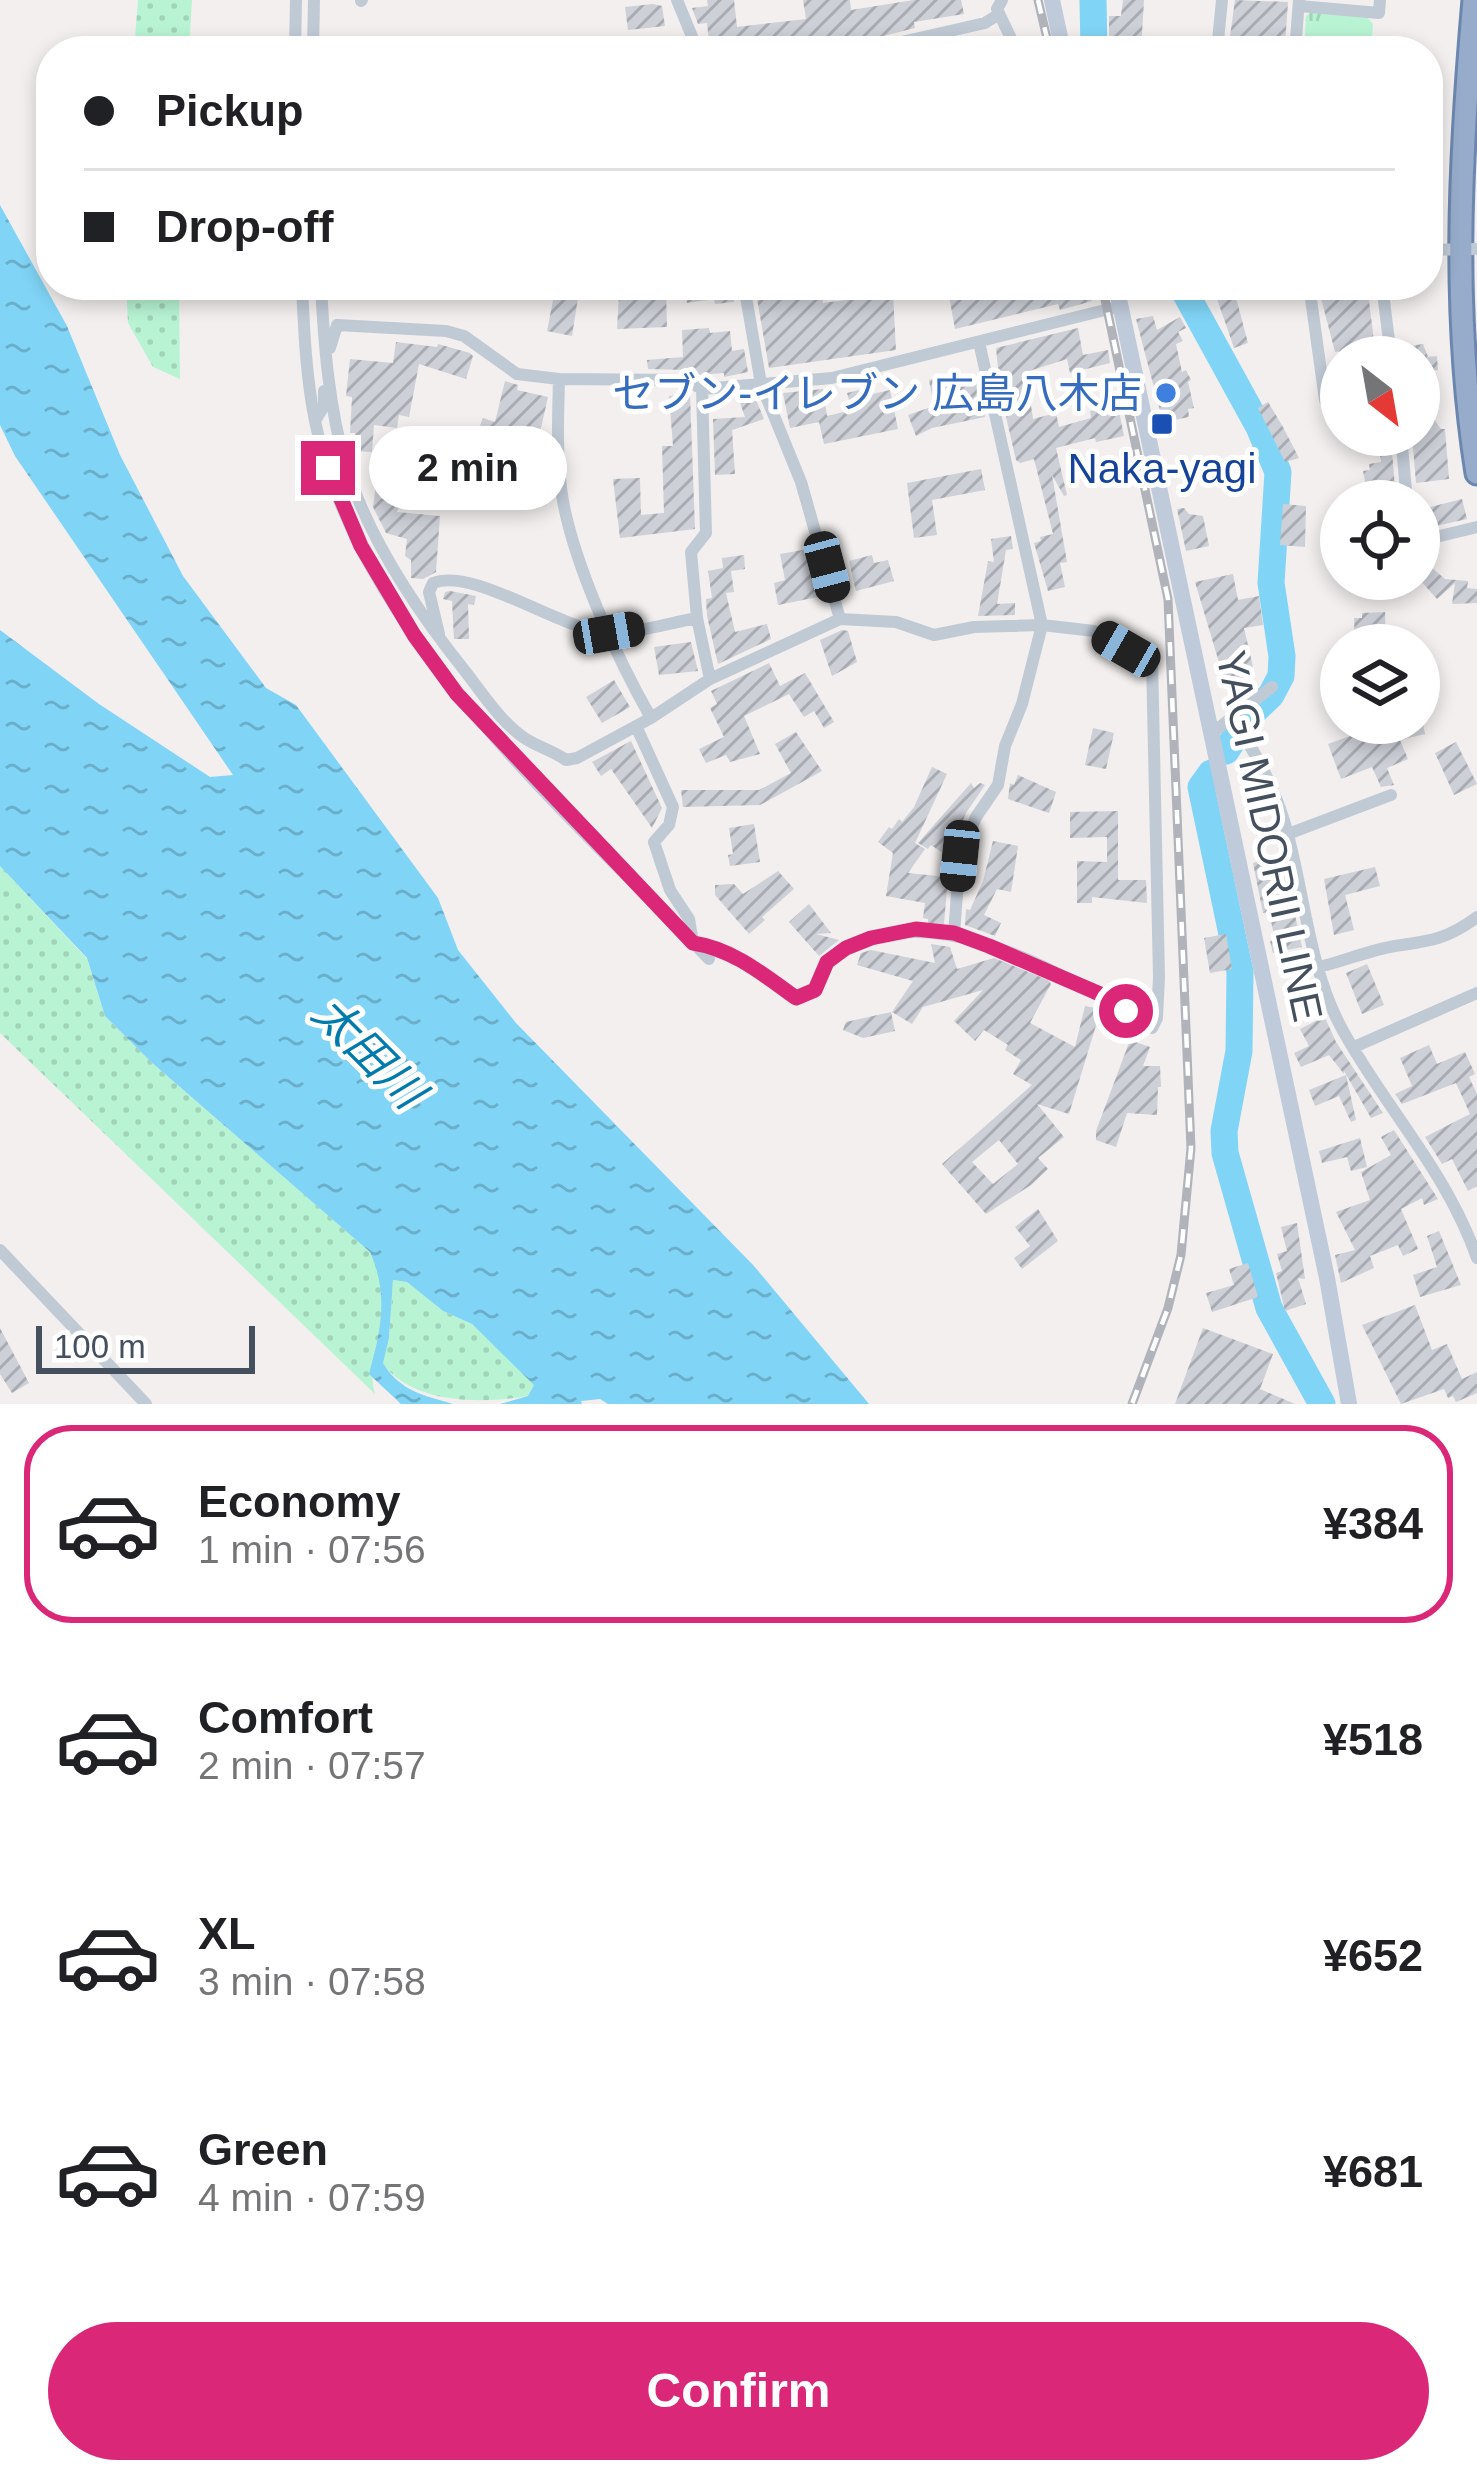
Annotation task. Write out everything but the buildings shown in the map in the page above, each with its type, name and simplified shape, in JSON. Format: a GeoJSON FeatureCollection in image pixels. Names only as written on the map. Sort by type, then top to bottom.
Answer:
{"type":"FeatureCollection","features":[{"type":"Feature","properties":{"kind":"highway"},"geometry":{"type":"LineString","coordinates":[[1474,0],[1460,155],[1467,249],[1465,397],[1477,472]]}},
{"type":"Feature","properties":{"kind":"main road"},"geometry":{"type":"LineString","coordinates":[[1052,0],[1060,36]]}},
{"type":"Feature","properties":{"kind":"main road","name":"YAGI MIDORII LINE"},"geometry":{"type":"LineString","coordinates":[[1120,300],[1349,1404]]}},
{"type":"Feature","properties":{"kind":"street"},"geometry":{"type":"LineString","coordinates":[[295,36],[296,0]]}},
{"type":"Feature","properties":{"kind":"street"},"geometry":{"type":"LineString","coordinates":[[314,0],[314,36]]}},
{"type":"Feature","properties":{"kind":"street"},"geometry":{"type":"LineString","coordinates":[[677,0],[692,36]]}},
{"type":"Feature","properties":{"kind":"street"},"geometry":{"type":"LineString","coordinates":[[1218,36],[1222,0]]}},
{"type":"Feature","properties":{"kind":"street"},"geometry":{"type":"LineString","coordinates":[[1296,36],[1299,3],[1379,13],[1380,0]]}},
{"type":"Feature","properties":{"kind":"street"},"geometry":{"type":"LineString","coordinates":[[928,36],[985,23],[1001,7],[1012,36]]}},
{"type":"Feature","properties":{"kind":"street"},"geometry":{"type":"LineString","coordinates":[[303,300],[315,421],[328,468],[361,546],[414,635],[457,694],[709,959]]}},
{"type":"Feature","properties":{"kind":"street"},"geometry":{"type":"LineString","coordinates":[[322,300],[330,394],[354,485],[391,561],[439,638],[487,699],[527,741],[546,746],[566,760],[651,718],[710,679],[840,619],[896,622],[934,635],[974,627],[1042,625],[1094,631],[1152,660],[1157,1018],[1152,1028],[1100,994],[954,933],[916,929],[858,943],[827,962],[815,990],[796,998],[754,967],[714,946],[693,943]]}},
{"type":"Feature","properties":{"kind":"street"},"geometry":{"type":"LineString","coordinates":[[747,300],[761,384],[801,482],[840,619]]}},
{"type":"Feature","properties":{"kind":"street"},"geometry":{"type":"LineString","coordinates":[[1311,300],[1320,369]]}},
{"type":"Feature","properties":{"kind":"street"},"geometry":{"type":"LineString","coordinates":[[1384,300],[1388,336]]}},
{"type":"Feature","properties":{"kind":"street"},"geometry":{"type":"LineString","coordinates":[[315,421],[325,406],[323,369],[337,325],[446,331],[464,337],[518,374],[686,380],[702,388],[832,378],[1121,306]]}},
{"type":"Feature","properties":{"kind":"street"},"geometry":{"type":"LineString","coordinates":[[954,933],[960,856],[976,817],[998,785],[1042,625],[980,342]]}},
{"type":"Feature","properties":{"kind":"street"},"geometry":{"type":"LineString","coordinates":[[559,379],[557,448],[564,505],[621,666],[651,718]]}},
{"type":"Feature","properties":{"kind":"street"},"geometry":{"type":"LineString","coordinates":[[702,388],[706,533],[691,553],[710,679]]}},
{"type":"Feature","properties":{"kind":"street"},"geometry":{"type":"LineString","coordinates":[[1440,536],[1477,527]]}},
{"type":"Feature","properties":{"kind":"street"},"geometry":{"type":"LineString","coordinates":[[439,638],[429,592],[442,579],[500,592],[584,629],[609,633],[698,618]]}},
{"type":"Feature","properties":{"kind":"street"},"geometry":{"type":"LineString","coordinates":[[1212,733],[1237,725],[1272,688]]}},
{"type":"Feature","properties":{"kind":"street"},"geometry":{"type":"LineString","coordinates":[[1237,725],[1274,793],[1319,968],[1341,1028],[1431,1161],[1466,1226],[1477,1258]]}},
{"type":"Feature","properties":{"kind":"street"},"geometry":{"type":"LineString","coordinates":[[636,726],[673,807],[669,825],[653,842],[670,890],[688,919],[693,943]]}},
{"type":"Feature","properties":{"kind":"street"},"geometry":{"type":"LineString","coordinates":[[1288,834],[1391,795]]}},
{"type":"Feature","properties":{"kind":"street"},"geometry":{"type":"LineString","coordinates":[[1319,968],[1396,946],[1414,946],[1456,932],[1477,917]]}},
{"type":"Feature","properties":{"kind":"street"},"geometry":{"type":"LineString","coordinates":[[1354,1047],[1477,993]]}},
{"type":"Feature","properties":{"kind":"street"},"geometry":{"type":"LineString","coordinates":[[0,1250],[146,1404]]}},
{"type":"Feature","properties":{"kind":"green space"},"geometry":{"type":"Polygon","coordinates":[[[138,0],[192,0],[190,36],[135,36],[138,0]]]}},
{"type":"Feature","properties":{"kind":"green space"},"geometry":{"type":"Polygon","coordinates":[[[1313,11],[1367,17],[1373,24],[1372,36],[1305,36],[1306,16],[1313,11]]]}},
{"type":"Feature","properties":{"kind":"green space"},"geometry":{"type":"Polygon","coordinates":[[[127,300],[179,300],[180,379],[153,367],[128,323],[127,300]]]}},
{"type":"Feature","properties":{"kind":"green space"},"geometry":{"type":"Polygon","coordinates":[[[0,866],[87,959],[105,1016],[150,1061],[370,1252],[384,1293],[373,1365],[375,1394],[0,1033],[0,866]]]}},
{"type":"Feature","properties":{"kind":"green space"},"geometry":{"type":"Polygon","coordinates":[[[393,1280],[407,1282],[443,1311],[472,1324],[535,1385],[529,1396],[448,1398],[395,1377],[382,1363],[389,1338],[393,1280]]]}},
{"type":"Feature","properties":{"kind":"water","name":"太田川"},"geometry":{"type":"Polygon","coordinates":[[[0,205],[36,270],[36,300],[53,300],[67,326],[120,455],[183,576],[266,688],[296,705],[438,898],[458,950],[516,1023],[754,1266],[869,1404],[608,1404],[600,1399],[582,1404],[500,1404],[528,1396],[534,1385],[472,1324],[443,1311],[407,1282],[393,1280],[383,1363],[405,1386],[453,1404],[401,1404],[369,1374],[381,1312],[380,1283],[370,1252],[150,1061],[105,1016],[87,958],[0,866],[0,630],[99,704],[210,777],[233,775],[15,456],[0,425],[0,205]]]}},
{"type":"Feature","properties":{"kind":"waterway"},"geometry":{"type":"LineString","coordinates":[[1093,0],[1094,36]]}},
{"type":"Feature","properties":{"kind":"waterway"},"geometry":{"type":"LineString","coordinates":[[1189,300],[1259,427],[1278,472],[1271,583],[1281,676],[1226,751]]}},
{"type":"Feature","properties":{"kind":"waterway"},"geometry":{"type":"LineString","coordinates":[[1211,773],[1201,787],[1240,972],[1239,1051],[1224,1131],[1225,1153],[1269,1308],[1322,1404]]}},
{"type":"Feature","properties":{"kind":"railway"},"geometry":{"type":"LineString","coordinates":[[1038,0],[1046,36]]}},
{"type":"Feature","properties":{"kind":"railway"},"geometry":{"type":"LineString","coordinates":[[1105,300],[1168,599],[1191,1148],[1181,1255],[1168,1308],[1132,1404]]}},
{"type":"Feature","properties":{"kind":"place","name":"セブン-イレブン 広島八木店"},"geometry":{"type":"Point","coordinates":[1166,393]}},
{"type":"Feature","properties":{"kind":"place","name":"Naka-yagi"},"geometry":{"type":"Point","coordinates":[1162,424]}},
{"type":"Feature","properties":{"kind":"route"},"geometry":{"type":"LineString","coordinates":[[328,468],[361,546],[414,635],[457,694],[693,943],[714,946],[754,967],[796,998],[815,990],[827,962],[846,948],[916,929],[954,933],[1100,994],[1126,1011]]}}]}
